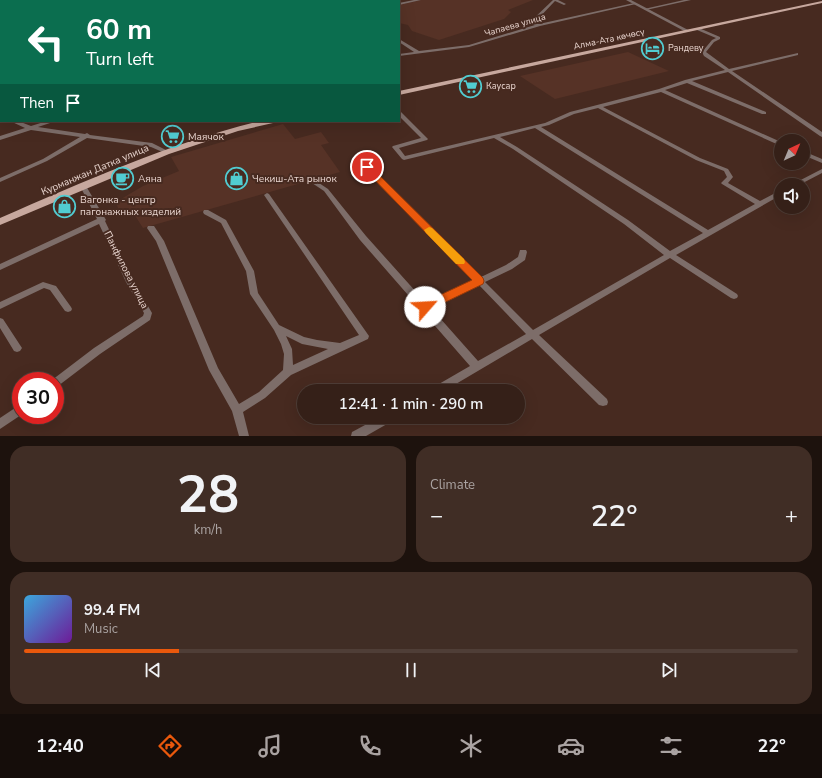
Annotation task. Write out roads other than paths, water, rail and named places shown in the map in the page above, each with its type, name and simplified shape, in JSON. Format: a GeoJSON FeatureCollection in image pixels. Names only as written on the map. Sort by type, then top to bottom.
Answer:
{"type":"FeatureCollection","features":[{"type":"Feature","properties":{"kind":"main road","name":"Алма-Ата көчөсү"},"geometry":{"type":"LineString","coordinates":[[400,93],[822,2]]}},
{"type":"Feature","properties":{"kind":"main road","name":"Курманжан Датка улица"},"geometry":{"type":"LineString","coordinates":[[0,222],[167,152],[226,132],[266,122]]}},
{"type":"Feature","properties":{"kind":"street"},"geometry":{"type":"LineString","coordinates":[[400,4],[419,0]]}},
{"type":"Feature","properties":{"kind":"street"},"geometry":{"type":"LineString","coordinates":[[539,25],[531,23],[555,0],[564,4]]}},
{"type":"Feature","properties":{"kind":"street"},"geometry":{"type":"LineString","coordinates":[[628,0],[688,31]]}},
{"type":"Feature","properties":{"kind":"street"},"geometry":{"type":"LineString","coordinates":[[646,9],[686,0]]}},
{"type":"Feature","properties":{"kind":"street","name":"Чапаева улица"},"geometry":{"type":"LineString","coordinates":[[400,55],[469,46],[539,25],[634,4]]}},
{"type":"Feature","properties":{"kind":"street"},"geometry":{"type":"LineString","coordinates":[[698,28],[719,38],[713,41],[704,52],[822,135]]}},
{"type":"Feature","properties":{"kind":"street"},"geometry":{"type":"LineString","coordinates":[[400,40],[405,42],[417,52]]}},
{"type":"Feature","properties":{"kind":"street"},"geometry":{"type":"LineString","coordinates":[[400,115],[426,139],[395,147],[404,158],[553,122],[568,115],[662,90],[687,81],[796,54]]}},
{"type":"Feature","properties":{"kind":"street"},"geometry":{"type":"LineString","coordinates":[[687,81],[764,114]]}},
{"type":"Feature","properties":{"kind":"street"},"geometry":{"type":"LineString","coordinates":[[662,90],[774,141]]}},
{"type":"Feature","properties":{"kind":"street"},"geometry":{"type":"LineString","coordinates":[[598,106],[698,159],[726,170],[730,177],[724,183],[760,204]]}},
{"type":"Feature","properties":{"kind":"street"},"geometry":{"type":"LineString","coordinates":[[15,122],[30,128],[152,145],[167,152]]}},
{"type":"Feature","properties":{"kind":"street"},"geometry":{"type":"LineString","coordinates":[[0,138],[50,122]]}},
{"type":"Feature","properties":{"kind":"street"},"geometry":{"type":"LineString","coordinates":[[51,131],[50,126],[52,122]]}},
{"type":"Feature","properties":{"kind":"street"},"geometry":{"type":"LineString","coordinates":[[537,126],[708,233]]}},
{"type":"Feature","properties":{"kind":"street"},"geometry":{"type":"LineString","coordinates":[[0,180],[45,160],[87,135]]}},
{"type":"Feature","properties":{"kind":"street"},"geometry":{"type":"LineString","coordinates":[[496,137],[626,222],[670,255],[734,296]]}},
{"type":"Feature","properties":{"kind":"street"},"geometry":{"type":"LineString","coordinates":[[810,156],[822,161]]}},
{"type":"Feature","properties":{"kind":"street"},"geometry":{"type":"LineString","coordinates":[[367,167],[533,335],[603,402]]}},
{"type":"Feature","properties":{"kind":"street"},"geometry":{"type":"LineString","coordinates":[[807,178],[822,170]]}},
{"type":"Feature","properties":{"kind":"street"},"geometry":{"type":"LineString","coordinates":[[314,182],[326,190],[363,238],[477,367]]}},
{"type":"Feature","properties":{"kind":"street","name":"Панфилова улица"},"geometry":{"type":"LineString","coordinates":[[64,376],[97,351],[147,318],[148,313],[140,302],[110,241],[102,220],[83,186]]}},
{"type":"Feature","properties":{"kind":"street"},"geometry":{"type":"LineString","coordinates":[[237,410],[262,395],[288,372],[365,336],[267,195]]}},
{"type":"Feature","properties":{"kind":"street"},"geometry":{"type":"LineString","coordinates":[[447,384],[774,196]]}},
{"type":"Feature","properties":{"kind":"street"},"geometry":{"type":"LineString","coordinates":[[206,212],[224,222],[250,271],[254,294],[276,326],[288,347],[290,359],[288,372]]}},
{"type":"Feature","properties":{"kind":"street"},"geometry":{"type":"LineString","coordinates":[[0,267],[102,220]]}},
{"type":"Feature","properties":{"kind":"street"},"geometry":{"type":"LineString","coordinates":[[151,228],[160,240],[214,370],[237,410],[244,436]]}},
{"type":"Feature","properties":{"kind":"street"},"geometry":{"type":"LineString","coordinates":[[425,307],[518,262],[522,258],[523,252]]}},
{"type":"Feature","properties":{"kind":"street"},"geometry":{"type":"LineString","coordinates":[[0,306],[43,286],[53,288],[68,309]]}},
{"type":"Feature","properties":{"kind":"street"},"geometry":{"type":"LineString","coordinates":[[0,321],[17,348]]}},
{"type":"Feature","properties":{"kind":"street"},"geometry":{"type":"LineString","coordinates":[[276,326],[302,340],[317,344],[340,347]]}},
{"type":"Feature","properties":{"kind":"street"},"geometry":{"type":"LineString","coordinates":[[0,424],[12,415]]}},
{"type":"Feature","properties":{"kind":"street"},"geometry":{"type":"LineString","coordinates":[[356,436],[377,424]]}},
{"type":"Feature","properties":{"kind":"place","name":"Рандеву"},"geometry":{"type":"Point","coordinates":[652,48]}},
{"type":"Feature","properties":{"kind":"place","name":"Каусар"},"geometry":{"type":"Point","coordinates":[471,86]}},
{"type":"Feature","properties":{"kind":"place","name":"Маячок"},"geometry":{"type":"Point","coordinates":[172,137]}},
{"type":"Feature","properties":{"kind":"place","name":"Аяна"},"geometry":{"type":"Point","coordinates":[122,179]}},
{"type":"Feature","properties":{"kind":"place","name":"Чекиш-Ата рынок"},"geometry":{"type":"Point","coordinates":[237,179]}},
{"type":"Feature","properties":{"kind":"place","name":"Вагонка - центр пагонажных изделий"},"geometry":{"type":"Point","coordinates":[64,206]}}]}
